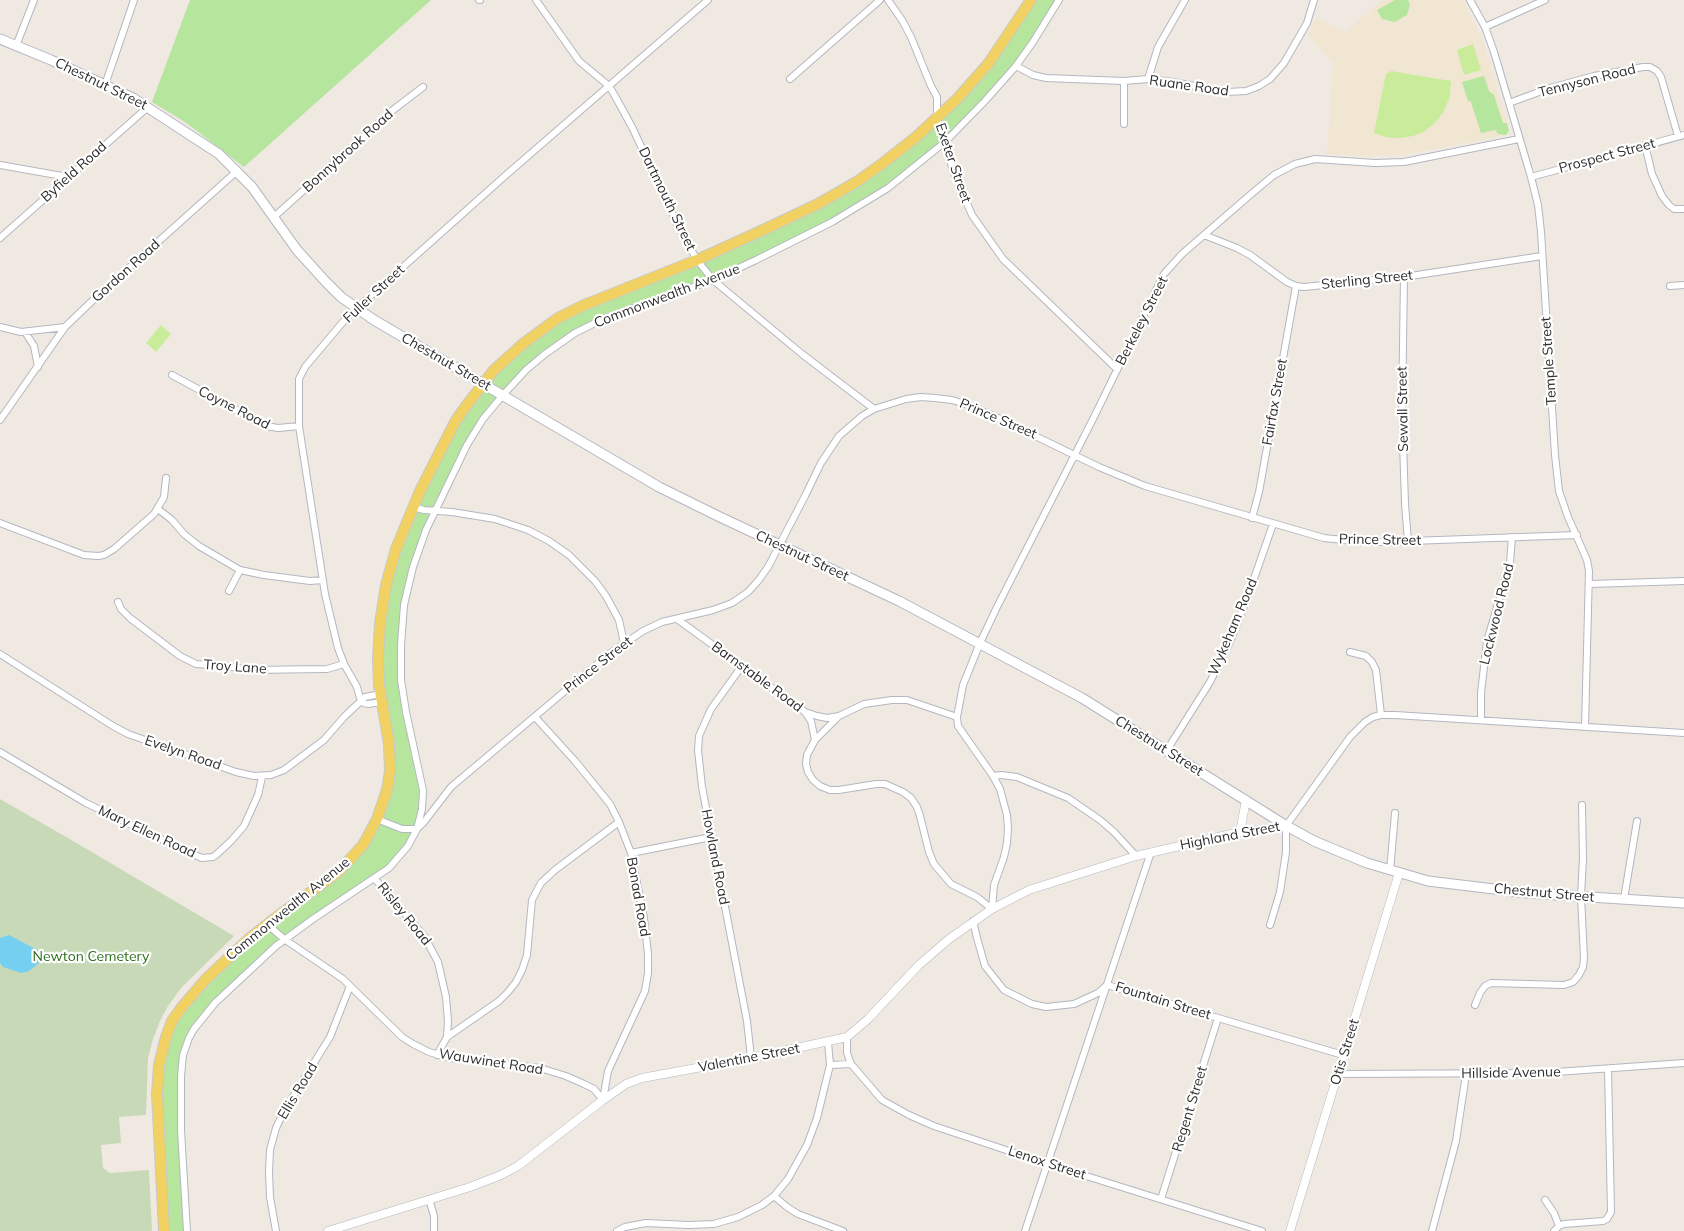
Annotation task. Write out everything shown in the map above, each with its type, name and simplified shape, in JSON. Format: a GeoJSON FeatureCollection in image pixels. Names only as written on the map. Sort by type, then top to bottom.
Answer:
{"type":"FeatureCollection","features":[{"type":"Feature","properties":{"kind":"main road","name":"Commonwealth Avenue"},"geometry":{"type":"LineString","coordinates":[[164,1231],[157,1094],[159,1065],[166,1037],[177,1014],[192,994],[228,958],[267,924],[328,881],[345,866],[363,845],[377,819],[387,790],[390,771],[390,753],[381,698],[378,647],[383,597],[394,554],[413,507],[455,422],[483,383],[520,346],[558,318],[609,294],[697,260],[818,204],[858,181],[937,119],[957,99],[988,64],[1031,0]]}},
{"type":"Feature","properties":{"kind":"main road","name":"Chestnut Street"},"geometry":{"type":"LineString","coordinates":[[0,39],[51,60],[148,107],[219,154],[252,187],[311,267],[356,309],[659,487],[874,589],[1082,698],[1286,826],[1327,847],[1394,872],[1428,881],[1527,893],[1684,904]]}},
{"type":"Feature","properties":{"kind":"street"},"geometry":{"type":"LineString","coordinates":[[16,46],[34,0]]}},
{"type":"Feature","properties":{"kind":"street"},"geometry":{"type":"LineString","coordinates":[[105,85],[134,0]]}},
{"type":"Feature","properties":{"kind":"street","name":"Dartmouth Street"},"geometry":{"type":"LineString","coordinates":[[536,0],[579,61],[609,86],[633,129],[679,228],[697,260],[713,280],[802,354],[874,409]]}},
{"type":"Feature","properties":{"kind":"street","name":"Fuller Street"},"geometry":{"type":"LineString","coordinates":[[361,702],[357,687],[344,664],[335,639],[323,580],[299,426],[299,379],[305,367],[348,316],[506,174],[708,0]]}},
{"type":"Feature","properties":{"kind":"street"},"geometry":{"type":"LineString","coordinates":[[790,79],[880,0]]}},
{"type":"Feature","properties":{"kind":"street","name":"Exeter Street"},"geometry":{"type":"LineString","coordinates":[[888,0],[911,37],[937,97],[937,119],[961,193],[972,215],[1003,259],[1117,370]]}},
{"type":"Feature","properties":{"kind":"street","name":"Commonwealth Avenue"},"geometry":{"type":"LineString","coordinates":[[187,1231],[181,1109],[182,1066],[186,1046],[198,1021],[284,939],[324,911],[376,879],[389,868],[402,855],[417,829],[422,809],[423,790],[401,680],[404,605],[411,573],[435,511],[467,445],[483,419],[526,370],[545,354],[576,334],[603,319],[713,280],[805,236],[859,207],[888,188],[945,142],[986,101],[1016,66],[1059,0]]}},
{"type":"Feature","properties":{"kind":"street"},"geometry":{"type":"LineString","coordinates":[[1148,79],[1158,48],[1170,23],[1185,0]]}},
{"type":"Feature","properties":{"kind":"street","name":"Ruane Road"},"geometry":{"type":"LineString","coordinates":[[1016,66],[1033,75],[1046,78],[1124,81],[1148,79],[1231,93],[1246,91],[1259,86],[1275,74],[1291,52],[1307,23],[1314,0]]}},
{"type":"Feature","properties":{"kind":"street","name":"Temple Street"},"geometry":{"type":"LineString","coordinates":[[1470,0],[1485,27],[1531,176],[1540,219],[1559,491],[1587,560],[1590,584],[1585,727]]}},
{"type":"Feature","properties":{"kind":"street"},"geometry":{"type":"LineString","coordinates":[[1485,27],[1545,0]]}},
{"type":"Feature","properties":{"kind":"street","name":"Tennyson Road"},"geometry":{"type":"LineString","coordinates":[[1509,103],[1586,78],[1619,70],[1650,67],[1661,78],[1681,135]]}},
{"type":"Feature","properties":{"kind":"street"},"geometry":{"type":"LineString","coordinates":[[1124,81],[1124,124]]}},
{"type":"Feature","properties":{"kind":"street","name":"Bonnybrook Road"},"geometry":{"type":"LineString","coordinates":[[275,216],[393,110],[423,87]]}},
{"type":"Feature","properties":{"kind":"street","name":"Byfield Road"},"geometry":{"type":"LineString","coordinates":[[0,238],[148,107]]}},
{"type":"Feature","properties":{"kind":"street","name":"Prospect Street"},"geometry":{"type":"LineString","coordinates":[[1531,176],[1681,135]]}},
{"type":"Feature","properties":{"kind":"street","name":"Berkeley Street"},"geometry":{"type":"LineString","coordinates":[[956,717],[963,685],[980,643],[1164,274],[1174,261],[1274,175],[1295,164],[1315,160],[1375,163],[1404,162],[1519,139]]}},
{"type":"Feature","properties":{"kind":"street"},"geometry":{"type":"LineString","coordinates":[[1645,145],[1652,174],[1662,196],[1674,209],[1684,209]]}},
{"type":"Feature","properties":{"kind":"street"},"geometry":{"type":"LineString","coordinates":[[0,165],[68,177]]}},
{"type":"Feature","properties":{"kind":"street","name":"Gordon Road"},"geometry":{"type":"LineString","coordinates":[[0,420],[65,327],[237,171]]}},
{"type":"Feature","properties":{"kind":"street"},"geometry":{"type":"LineString","coordinates":[[1204,235],[1250,255],[1287,282],[1296,286]]}},
{"type":"Feature","properties":{"kind":"street","name":"Sterling Street"},"geometry":{"type":"LineString","coordinates":[[1296,286],[1304,287],[1404,277],[1542,256]]}},
{"type":"Feature","properties":{"kind":"street","name":"Sewall Street"},"geometry":{"type":"LineString","coordinates":[[1404,277],[1402,411],[1408,541]]}},
{"type":"Feature","properties":{"kind":"street"},"geometry":{"type":"LineString","coordinates":[[1670,286],[1684,285]]}},
{"type":"Feature","properties":{"kind":"street","name":"Fairfax Street"},"geometry":{"type":"LineString","coordinates":[[1252,518],[1259,492],[1296,286]]}},
{"type":"Feature","properties":{"kind":"street"},"geometry":{"type":"LineString","coordinates":[[0,327],[25,332],[65,327]]}},
{"type":"Feature","properties":{"kind":"street"},"geometry":{"type":"LineString","coordinates":[[25,332],[34,346],[38,366]]}},
{"type":"Feature","properties":{"kind":"street","name":"Coyne Road"},"geometry":{"type":"LineString","coordinates":[[172,375],[266,426],[278,428],[299,426]]}},
{"type":"Feature","properties":{"kind":"street","name":"Prince Street"},"geometry":{"type":"LineString","coordinates":[[417,829],[451,787],[624,643],[662,622],[713,610],[732,603],[748,592],[758,581],[780,546],[829,450],[839,436],[874,409],[906,399],[921,397],[952,400],[998,418],[1145,486],[1324,538],[1363,542],[1577,535]]}},
{"type":"Feature","properties":{"kind":"street"},"geometry":{"type":"LineString","coordinates":[[0,523],[84,555],[98,556],[109,553],[158,509],[164,497],[166,478]]}},
{"type":"Feature","properties":{"kind":"street"},"geometry":{"type":"LineString","coordinates":[[413,507],[424,510],[474,515],[512,524],[528,530],[570,554],[606,596],[619,620],[624,643]]}},
{"type":"Feature","properties":{"kind":"street"},"geometry":{"type":"LineString","coordinates":[[158,509],[199,546],[240,570],[310,581],[323,580]]}},
{"type":"Feature","properties":{"kind":"street","name":"Wykeham Road"},"geometry":{"type":"LineString","coordinates":[[1167,750],[1210,682],[1229,644],[1273,524]]}},
{"type":"Feature","properties":{"kind":"street","name":"Lockwood Road"},"geometry":{"type":"LineString","coordinates":[[1481,720],[1481,694],[1487,641],[1510,563],[1512,537]]}},
{"type":"Feature","properties":{"kind":"street"},"geometry":{"type":"LineString","coordinates":[[229,591],[240,570]]}},
{"type":"Feature","properties":{"kind":"street"},"geometry":{"type":"LineString","coordinates":[[1590,584],[1684,581]]}},
{"type":"Feature","properties":{"kind":"street","name":"Troy Lane"},"geometry":{"type":"LineString","coordinates":[[118,602],[121,609],[130,618],[180,656],[196,664],[249,670],[327,669],[344,664]]}},
{"type":"Feature","properties":{"kind":"street","name":"Barnstable Road"},"geometry":{"type":"LineString","coordinates":[[677,619],[805,712],[827,718],[839,716],[864,704],[907,700],[956,717]]}},
{"type":"Feature","properties":{"kind":"street"},"geometry":{"type":"LineString","coordinates":[[1350,652],[1366,656],[1376,670],[1381,715],[1684,734]]}},
{"type":"Feature","properties":{"kind":"street","name":"Evelyn Road"},"geometry":{"type":"LineString","coordinates":[[0,654],[128,734],[236,772],[262,777],[284,770],[318,744],[348,712],[361,702]]}},
{"type":"Feature","properties":{"kind":"street","name":"Howland Road"},"geometry":{"type":"LineString","coordinates":[[742,666],[711,709],[699,736],[698,766],[747,1021],[751,1058]]}},
{"type":"Feature","properties":{"kind":"street"},"geometry":{"type":"LineString","coordinates":[[361,702],[368,704],[381,698]]}},
{"type":"Feature","properties":{"kind":"street"},"geometry":{"type":"LineString","coordinates":[[805,712],[811,721],[816,740]]}},
{"type":"Feature","properties":{"kind":"street","name":"Highland Street"},"geometry":{"type":"LineString","coordinates":[[1151,852],[1240,832],[1286,826],[1354,732],[1365,722],[1381,715]]}},
{"type":"Feature","properties":{"kind":"street"},"geometry":{"type":"LineString","coordinates":[[839,716],[816,740],[807,755],[806,764],[813,780],[820,786],[830,790],[885,784],[903,792],[911,798],[917,807],[934,864],[951,884],[977,897],[992,909]]}},
{"type":"Feature","properties":{"kind":"street","name":"Bonad Road"},"geometry":{"type":"LineString","coordinates":[[535,717],[575,761],[610,804],[631,853],[644,918],[648,954],[648,973],[645,991],[608,1071],[603,1100]]}},
{"type":"Feature","properties":{"kind":"street"},"geometry":{"type":"LineString","coordinates":[[956,717],[962,734],[993,776],[1005,803],[1008,829],[1004,857],[994,885],[992,909]]}},
{"type":"Feature","properties":{"kind":"street","name":"Mary Ellen Road"},"geometry":{"type":"LineString","coordinates":[[0,752],[86,803],[190,854],[202,858],[213,857],[218,854],[244,826],[258,795],[262,777]]}},
{"type":"Feature","properties":{"kind":"street"},"geometry":{"type":"LineString","coordinates":[[993,776],[1001,774],[1017,777],[1068,798],[1100,820],[1136,856]]}},
{"type":"Feature","properties":{"kind":"street"},"geometry":{"type":"LineString","coordinates":[[1240,832],[1246,800]]}},
{"type":"Feature","properties":{"kind":"street"},"geometry":{"type":"LineString","coordinates":[[1475,1005],[1485,986],[1491,983],[1564,984],[1573,982],[1580,975],[1583,968],[1584,927],[1582,806]]}},
{"type":"Feature","properties":{"kind":"street"},"geometry":{"type":"LineString","coordinates":[[1394,872],[1395,813]]}},
{"type":"Feature","properties":{"kind":"street"},"geometry":{"type":"LineString","coordinates":[[377,819],[402,829],[417,829]]}},
{"type":"Feature","properties":{"kind":"street"},"geometry":{"type":"LineString","coordinates":[[1624,899],[1637,821]]}},
{"type":"Feature","properties":{"kind":"street"},"geometry":{"type":"LineString","coordinates":[[437,1054],[447,1037],[499,1000],[516,982],[527,955],[532,900],[541,883],[555,870],[619,822]]}},
{"type":"Feature","properties":{"kind":"street"},"geometry":{"type":"LineString","coordinates":[[1270,926],[1280,892],[1286,852],[1286,826]]}},
{"type":"Feature","properties":{"kind":"street"},"geometry":{"type":"LineString","coordinates":[[631,853],[711,837]]}},
{"type":"Feature","properties":{"kind":"street"},"geometry":{"type":"LineString","coordinates":[[1026,1231],[1151,852]]}},
{"type":"Feature","properties":{"kind":"street","name":"Valentine Street"},"geometry":{"type":"LineString","coordinates":[[328,1231],[470,1187],[501,1175],[518,1166],[626,1084],[642,1078],[751,1058],[848,1037],[919,966],[949,939],[992,909],[1037,887],[1151,852]]}},
{"type":"Feature","properties":{"kind":"street","name":"Otis Street"},"geometry":{"type":"LineString","coordinates":[[1290,1231],[1338,1074],[1394,872]]}},
{"type":"Feature","properties":{"kind":"street","name":"Risley Road"},"geometry":{"type":"LineString","coordinates":[[376,879],[431,946],[438,962],[446,997],[447,1037]]}},
{"type":"Feature","properties":{"kind":"street","name":"Fountain Street"},"geometry":{"type":"LineString","coordinates":[[974,921],[985,966],[1004,990],[1018,998],[1046,1007],[1060,1007],[1087,999],[1107,985],[1343,1055]]}},
{"type":"Feature","properties":{"kind":"street","name":"Wauwinet Road"},"geometry":{"type":"LineString","coordinates":[[267,924],[284,939],[333,972],[402,1036],[421,1048],[437,1054],[469,1060],[540,1068],[584,1084],[594,1090],[603,1100]]}},
{"type":"Feature","properties":{"kind":"street","name":"Ellis Road"},"geometry":{"type":"LineString","coordinates":[[276,1231],[270,1197],[269,1172],[270,1150],[276,1128],[284,1111],[330,1038],[350,986]]}},
{"type":"Feature","properties":{"kind":"street","name":"Regent Street"},"geometry":{"type":"LineString","coordinates":[[1161,1200],[1218,1018]]}},
{"type":"Feature","properties":{"kind":"street"},"geometry":{"type":"LineString","coordinates":[[830,1065],[851,1064],[847,1053],[848,1037]]}},
{"type":"Feature","properties":{"kind":"street"},"geometry":{"type":"LineString","coordinates":[[616,1231],[625,1227],[646,1223],[689,1228],[714,1224],[738,1217],[762,1205],[774,1196],[788,1179],[807,1145],[817,1118],[830,1065],[828,1042]]}},
{"type":"Feature","properties":{"kind":"street","name":"Hillside Avenue"},"geometry":{"type":"LineString","coordinates":[[1338,1074],[1542,1073],[1684,1063]]}},
{"type":"Feature","properties":{"kind":"street","name":"Lenox Street"},"geometry":{"type":"LineString","coordinates":[[851,1064],[882,1100],[934,1126],[1262,1231]]}},
{"type":"Feature","properties":{"kind":"street"},"geometry":{"type":"LineString","coordinates":[[1545,1200],[1554,1213],[1557,1229],[1564,1224],[1603,1221],[1607,1219],[1611,1212],[1608,1069]]}},
{"type":"Feature","properties":{"kind":"street"},"geometry":{"type":"LineString","coordinates":[[1432,1231],[1456,1141],[1466,1074]]}},
{"type":"Feature","properties":{"kind":"street"},"geometry":{"type":"LineString","coordinates":[[774,1196],[798,1214],[843,1231]]}},
{"type":"Feature","properties":{"kind":"street"},"geometry":{"type":"LineString","coordinates":[[429,1199],[434,1216],[434,1231]]}},
{"type":"Feature","properties":{"kind":"shaded area"},"geometry":{"type":"Polygon","coordinates":[[[1382,0],[1463,0],[1486,51],[1509,130],[1507,135],[1403,155],[1362,156],[1327,154],[1333,64],[1308,35],[1316,18],[1346,32],[1382,0]]]}},
{"type":"Feature","properties":{"kind":"green space"},"geometry":{"type":"Polygon","coordinates":[[[190,0],[431,0],[244,167],[185,122],[152,102],[190,0]]]}},
{"type":"Feature","properties":{"kind":"green space"},"geometry":{"type":"Polygon","coordinates":[[[1031,0],[1059,0],[1033,42],[945,142],[888,188],[756,260],[603,319],[545,354],[483,419],[426,530],[407,592],[401,680],[420,770],[422,809],[402,855],[292,933],[215,1003],[189,1038],[181,1076],[187,1231],[164,1231],[158,1133],[166,1037],[206,979],[352,859],[387,790],[380,623],[413,507],[483,383],[558,318],[654,277],[858,181],[957,99],[1031,0]]]}},
{"type":"Feature","properties":{"kind":"green space"},"geometry":{"type":"Polygon","coordinates":[[[1395,0],[1408,0],[1410,5],[1407,15],[1395,22],[1382,19],[1377,10],[1395,0]]]}},
{"type":"Feature","properties":{"kind":"green space"},"geometry":{"type":"Polygon","coordinates":[[[1473,44],[1481,70],[1464,75],[1457,50],[1473,44]]]}},
{"type":"Feature","properties":{"kind":"green space"},"geometry":{"type":"Polygon","coordinates":[[[1391,71],[1451,81],[1450,96],[1444,111],[1435,123],[1423,132],[1413,136],[1398,138],[1374,133],[1386,74],[1391,71]]]}},
{"type":"Feature","properties":{"kind":"green space"},"geometry":{"type":"Polygon","coordinates":[[[1484,76],[1489,91],[1494,95],[1503,123],[1507,123],[1509,131],[1506,135],[1498,134],[1495,130],[1481,133],[1471,102],[1468,101],[1462,82],[1484,76]]]}},
{"type":"Feature","properties":{"kind":"green space"},"geometry":{"type":"Polygon","coordinates":[[[161,325],[171,334],[156,352],[146,343],[161,325]]]}},
{"type":"Feature","properties":{"kind":"green space","name":"Newton Cemetery"},"geometry":{"type":"Polygon","coordinates":[[[0,799],[234,936],[181,988],[160,1021],[148,1058],[146,1115],[119,1117],[121,1143],[101,1145],[103,1168],[110,1173],[149,1170],[152,1231],[0,1231],[0,799]]]}},
{"type":"Feature","properties":{"kind":"water"},"geometry":{"type":"Polygon","coordinates":[[[9,935],[39,951],[42,956],[40,962],[29,971],[21,973],[3,967],[0,963],[0,938],[9,935]]]}}]}
